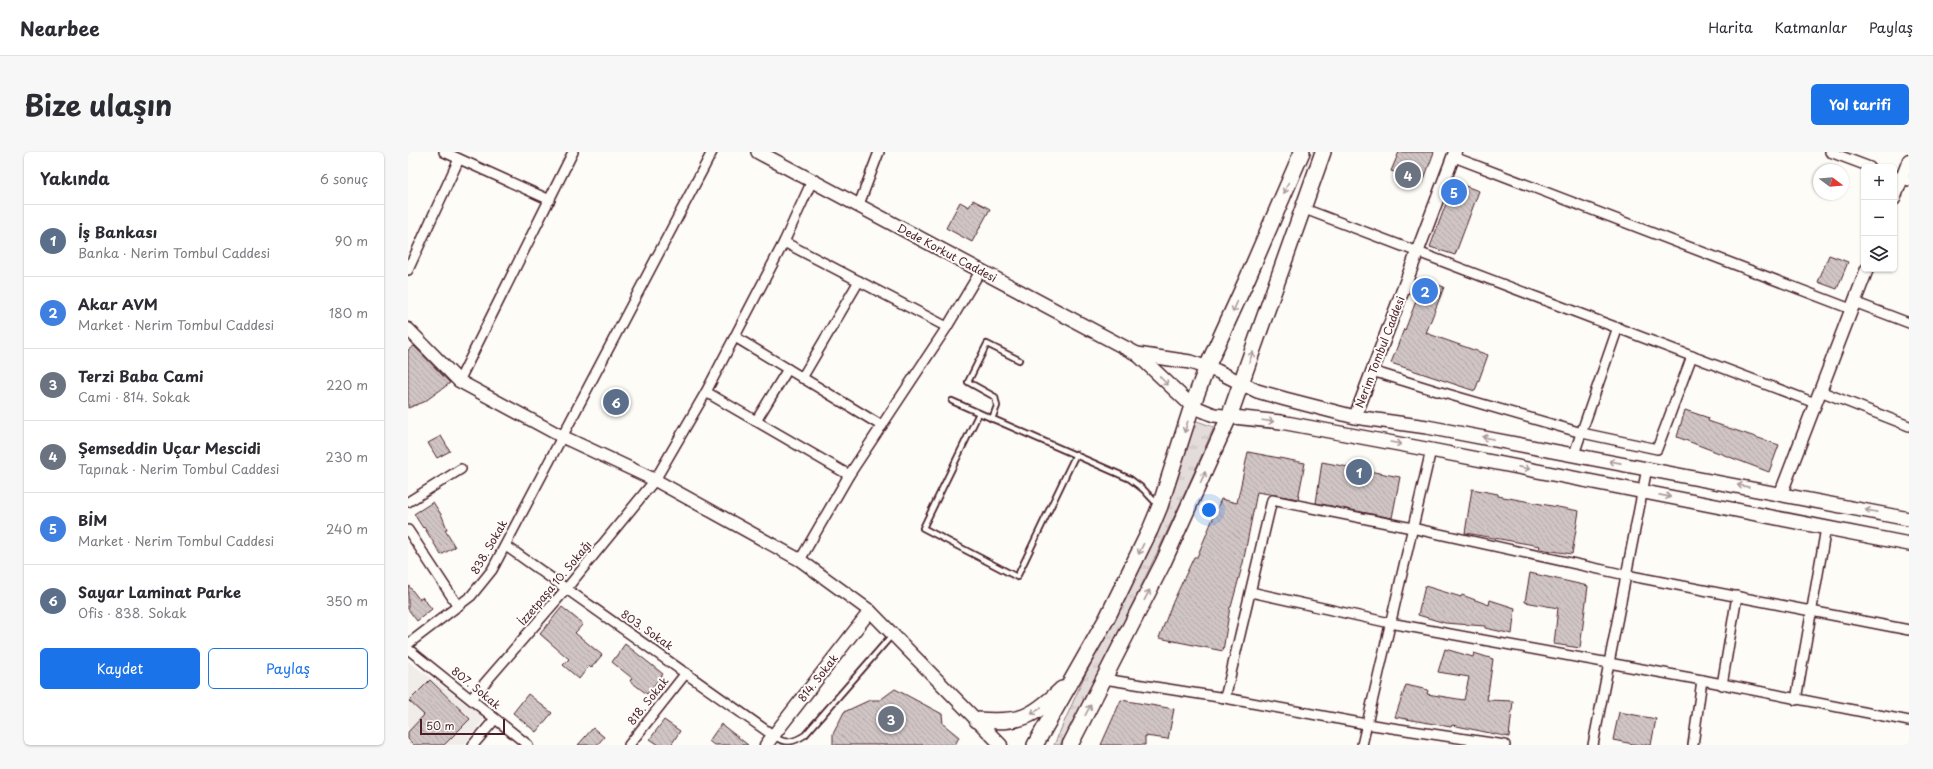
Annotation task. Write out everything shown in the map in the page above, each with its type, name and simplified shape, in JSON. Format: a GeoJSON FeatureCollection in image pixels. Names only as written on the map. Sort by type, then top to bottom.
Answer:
{"type":"FeatureCollection","features":[{"type":"Feature","properties":{"kind":"main road","name":"Dede Korkut Caddesi"},"geometry":{"type":"LineString","coordinates":[[758,152],[858,207],[981,270],[1137,354],[1192,406]]}},
{"type":"Feature","properties":{"kind":"main road"},"geometry":{"type":"LineString","coordinates":[[1035,745],[1107,618],[1160,506],[1192,406],[1207,367],[1302,152]]}},
{"type":"Feature","properties":{"kind":"main road"},"geometry":{"type":"LineString","coordinates":[[1070,745],[1163,563],[1229,417],[1323,152]]}},
{"type":"Feature","properties":{"kind":"main road","name":"Dede Korkut Caddesi"},"geometry":{"type":"LineString","coordinates":[[1137,354],[1190,362],[1207,367],[1271,396],[1355,417],[1427,427],[1574,454],[1909,519]]}},
{"type":"Feature","properties":{"kind":"main road"},"geometry":{"type":"LineString","coordinates":[[1192,406],[1208,413],[1229,417],[1281,422],[1431,450],[1909,544]]}},
{"type":"Feature","properties":{"kind":"main road"},"geometry":{"type":"LineString","coordinates":[[977,720],[1003,722],[1021,719],[1042,708],[1075,676]]}},
{"type":"Feature","properties":{"kind":"street"},"geometry":{"type":"LineString","coordinates":[[444,152],[550,200]]}},
{"type":"Feature","properties":{"kind":"street"},"geometry":{"type":"LineString","coordinates":[[459,381],[573,152]]}},
{"type":"Feature","properties":{"kind":"street","name":"838. Sokak"},"geometry":{"type":"LineString","coordinates":[[408,644],[471,596],[506,546],[561,436],[712,152]]}},
{"type":"Feature","properties":{"kind":"street"},"geometry":{"type":"LineString","coordinates":[[858,207],[879,152]]}},
{"type":"Feature","properties":{"kind":"street"},"geometry":{"type":"LineString","coordinates":[[1830,152],[1862,164]]}},
{"type":"Feature","properties":{"kind":"street"},"geometry":{"type":"LineString","coordinates":[[1454,154],[1853,305],[1909,323]]}},
{"type":"Feature","properties":{"kind":"street","name":"Nerim Tombul Caddesi"},"geometry":{"type":"LineString","coordinates":[[1355,417],[1454,154]]}},
{"type":"Feature","properties":{"kind":"street"},"geometry":{"type":"LineString","coordinates":[[408,270],[459,158]]}},
{"type":"Feature","properties":{"kind":"street"},"geometry":{"type":"LineString","coordinates":[[1897,192],[1909,160]]}},
{"type":"Feature","properties":{"kind":"street","name":"İzzetpaşa 10. Sokağı"},"geometry":{"type":"LineString","coordinates":[[471,699],[567,588],[655,480],[706,392],[735,337],[784,242],[812,181]]}},
{"type":"Feature","properties":{"kind":"street"},"geometry":{"type":"LineString","coordinates":[[1302,208],[1815,403]]}},
{"type":"Feature","properties":{"kind":"street"},"geometry":{"type":"LineString","coordinates":[[784,242],[947,327]]}},
{"type":"Feature","properties":{"kind":"street"},"geometry":{"type":"LineString","coordinates":[[800,560],[849,475],[947,327],[981,270]]}},
{"type":"Feature","properties":{"kind":"street"},"geometry":{"type":"LineString","coordinates":[[1781,493],[1866,272]]}},
{"type":"Feature","properties":{"kind":"street"},"geometry":{"type":"LineString","coordinates":[[802,378],[859,281]]}},
{"type":"Feature","properties":{"kind":"street"},"geometry":{"type":"LineString","coordinates":[[1574,454],[1618,328]]}},
{"type":"Feature","properties":{"kind":"street"},"geometry":{"type":"LineString","coordinates":[[408,329],[459,381],[561,436],[655,480],[800,560],[870,611],[1001,745]]}},
{"type":"Feature","properties":{"kind":"street"},"geometry":{"type":"LineString","coordinates":[[735,337],[882,426]]}},
{"type":"Feature","properties":{"kind":"street"},"geometry":{"type":"LineString","coordinates":[[1372,371],[1437,392],[1582,433],[1657,449],[1692,356]]}},
{"type":"Feature","properties":{"kind":"street"},"geometry":{"type":"LineString","coordinates":[[756,421],[788,369]]}},
{"type":"Feature","properties":{"kind":"street"},"geometry":{"type":"LineString","coordinates":[[1820,391],[1909,426]]}},
{"type":"Feature","properties":{"kind":"street"},"geometry":{"type":"LineString","coordinates":[[706,392],[849,475]]}},
{"type":"Feature","properties":{"kind":"street"},"geometry":{"type":"LineString","coordinates":[[1362,745],[1431,450]]}},
{"type":"Feature","properties":{"kind":"street"},"geometry":{"type":"LineString","coordinates":[[1593,745],[1647,468]]}},
{"type":"Feature","properties":{"kind":"street"},"geometry":{"type":"LineString","coordinates":[[408,502],[461,470]]}},
{"type":"Feature","properties":{"kind":"street"},"geometry":{"type":"LineString","coordinates":[[1225,698],[1272,500],[1412,528],[1626,575],[1909,630]]}},
{"type":"Feature","properties":{"kind":"street"},"geometry":{"type":"LineString","coordinates":[[1796,700],[1813,611],[1826,528]]}},
{"type":"Feature","properties":{"kind":"street"},"geometry":{"type":"LineString","coordinates":[[408,530],[458,606]]}},
{"type":"Feature","properties":{"kind":"street","name":"803. Sokak"},"geometry":{"type":"LineString","coordinates":[[506,546],[686,673],[770,740]]}},
{"type":"Feature","properties":{"kind":"street"},"geometry":{"type":"LineString","coordinates":[[1251,592],[1390,623],[1702,680],[1909,722]]}},
{"type":"Feature","properties":{"kind":"street"},"geometry":{"type":"LineString","coordinates":[[1722,684],[1737,596]]}},
{"type":"Feature","properties":{"kind":"street","name":"814. Sokak"},"geometry":{"type":"LineString","coordinates":[[770,740],[870,611]]}},
{"type":"Feature","properties":{"kind":"street","name":"807. Sokak"},"geometry":{"type":"LineString","coordinates":[[408,649],[528,745]]}},
{"type":"Feature","properties":{"kind":"street","name":"818. Sokak"},"geometry":{"type":"LineString","coordinates":[[628,745],[686,673]]}},
{"type":"Feature","properties":{"kind":"street"},"geometry":{"type":"LineString","coordinates":[[1104,679],[1225,698],[1366,724],[1505,745]]}},
{"type":"Feature","properties":{"kind":"street"},"geometry":{"type":"LineString","coordinates":[[1693,745],[1702,680]]}},
{"type":"Feature","properties":{"kind":"street"},"geometry":{"type":"LineString","coordinates":[[473,745],[495,719]]}},
{"type":"Feature","properties":{"kind":"lane"},"geometry":{"type":"LineString","coordinates":[[992,418],[997,406],[995,397],[968,382],[987,344],[1019,360]]}},
{"type":"Feature","properties":{"kind":"lane"},"geometry":{"type":"LineString","coordinates":[[952,402],[1076,454],[1130,479],[1160,506]]}},
{"type":"Feature","properties":{"kind":"lane"},"geometry":{"type":"LineString","coordinates":[[979,413],[923,528],[1017,577],[1076,454]]}},
{"type":"Feature","properties":{"kind":"lane"},"geometry":{"type":"LineString","coordinates":[[770,740],[788,744],[805,735],[893,634]]}},
{"type":"Feature","properties":{"kind":"shaded area"},"geometry":{"type":"Polygon","coordinates":[[[408,661],[485,718],[464,745],[408,745],[408,661]]]}},
{"type":"Feature","properties":{"kind":"green space"},"geometry":{"type":"Polygon","coordinates":[[[1194,420],[1214,427],[1160,548],[1101,667],[1060,745],[1054,745],[1084,677],[1127,596],[1151,545],[1176,483],[1194,420]]]}},
{"type":"Feature","properties":{"kind":"building"},"geometry":{"type":"Polygon","coordinates":[[[1399,152],[1434,152],[1423,182],[1391,171],[1399,152]]]}},
{"type":"Feature","properties":{"kind":"building"},"geometry":{"type":"Polygon","coordinates":[[[1454,182],[1479,191],[1455,255],[1430,247],[1454,182]]]}},
{"type":"Feature","properties":{"kind":"building"},"geometry":{"type":"Polygon","coordinates":[[[973,200],[990,209],[972,242],[946,228],[960,202],[969,207],[973,200]]]}},
{"type":"Feature","properties":{"kind":"building"},"geometry":{"type":"Polygon","coordinates":[[[1829,255],[1848,262],[1837,289],[1818,282],[1829,255]]]}},
{"type":"Feature","properties":{"kind":"building"},"geometry":{"type":"Polygon","coordinates":[[[1424,280],[1444,287],[1426,333],[1488,355],[1475,391],[1391,363],[1424,280]]]}},
{"type":"Feature","properties":{"kind":"building"},"geometry":{"type":"Polygon","coordinates":[[[414,346],[450,383],[424,402],[408,408],[408,350],[414,346]]]}},
{"type":"Feature","properties":{"kind":"building"},"geometry":{"type":"Polygon","coordinates":[[[1685,410],[1709,418],[1708,421],[1779,445],[1769,472],[1677,437],[1685,410]]]}},
{"type":"Feature","properties":{"kind":"building"},"geometry":{"type":"Polygon","coordinates":[[[441,436],[450,451],[437,458],[428,443],[441,436]]]}},
{"type":"Feature","properties":{"kind":"building"},"geometry":{"type":"Polygon","coordinates":[[[1248,452],[1305,463],[1298,499],[1257,492],[1243,563],[1230,607],[1223,651],[1159,638],[1172,604],[1194,557],[1197,557],[1221,499],[1237,503],[1248,452]]]}},
{"type":"Feature","properties":{"kind":"building"},"geometry":{"type":"Polygon","coordinates":[[[1322,462],[1400,477],[1392,518],[1316,503],[1322,462]]]}},
{"type":"Feature","properties":{"kind":"building"},"geometry":{"type":"Polygon","coordinates":[[[1472,489],[1498,494],[1498,496],[1579,511],[1572,554],[1539,549],[1540,546],[1465,533],[1472,489]]]}},
{"type":"Feature","properties":{"kind":"building"},"geometry":{"type":"Polygon","coordinates":[[[433,502],[442,516],[447,529],[445,530],[455,547],[441,555],[424,527],[423,528],[414,514],[433,502]]]}},
{"type":"Feature","properties":{"kind":"building"},"geometry":{"type":"Polygon","coordinates":[[[1530,573],[1588,586],[1580,648],[1554,644],[1558,608],[1525,602],[1530,573]]]}},
{"type":"Feature","properties":{"kind":"building"},"geometry":{"type":"Polygon","coordinates":[[[408,585],[419,599],[422,597],[432,609],[417,621],[408,609],[408,585]]]}},
{"type":"Feature","properties":{"kind":"building"},"geometry":{"type":"Polygon","coordinates":[[[1425,586],[1461,597],[1462,595],[1489,605],[1490,600],[1515,608],[1512,634],[1485,628],[1485,626],[1445,623],[1418,615],[1425,586]]]}},
{"type":"Feature","properties":{"kind":"building"},"geometry":{"type":"Polygon","coordinates":[[[562,607],[583,624],[575,633],[602,655],[591,668],[589,666],[579,679],[563,665],[569,659],[540,634],[562,607]]]}},
{"type":"Feature","properties":{"kind":"building"},"geometry":{"type":"Polygon","coordinates":[[[625,644],[663,674],[647,694],[630,681],[632,678],[612,662],[625,644]]]}},
{"type":"Feature","properties":{"kind":"building"},"geometry":{"type":"Polygon","coordinates":[[[1445,649],[1473,657],[1474,653],[1493,659],[1487,700],[1513,701],[1509,737],[1452,725],[1451,727],[1395,717],[1406,685],[1428,690],[1427,694],[1464,700],[1469,677],[1438,672],[1445,649]]]}},
{"type":"Feature","properties":{"kind":"building"},"geometry":{"type":"Polygon","coordinates":[[[430,680],[470,719],[444,745],[414,745],[408,739],[408,732],[424,715],[409,701],[430,680]]]}},
{"type":"Feature","properties":{"kind":"building"},"geometry":{"type":"Polygon","coordinates":[[[895,689],[942,714],[943,724],[959,737],[955,745],[833,745],[833,734],[844,712],[870,700],[880,700],[895,689]]]}},
{"type":"Feature","properties":{"kind":"building"},"geometry":{"type":"Polygon","coordinates":[[[528,694],[552,713],[536,732],[513,713],[528,694]]]}},
{"type":"Feature","properties":{"kind":"building"},"geometry":{"type":"Polygon","coordinates":[[[1121,700],[1174,709],[1168,739],[1145,736],[1145,745],[1101,745],[1121,700]]]}},
{"type":"Feature","properties":{"kind":"building"},"geometry":{"type":"Polygon","coordinates":[[[1619,712],[1656,719],[1651,745],[1638,745],[1613,740],[1619,712]]]}},
{"type":"Feature","properties":{"kind":"building"},"geometry":{"type":"Polygon","coordinates":[[[664,720],[680,731],[671,745],[659,745],[650,739],[664,720]]]}},
{"type":"Feature","properties":{"kind":"building"},"geometry":{"type":"Polygon","coordinates":[[[721,724],[748,745],[714,745],[709,741],[721,724]]]}},
{"type":"Feature","properties":{"kind":"building"},"geometry":{"type":"Polygon","coordinates":[[[593,728],[604,737],[597,745],[578,745],[593,728]]]}},
{"type":"Feature","properties":{"kind":"place","name":"Şemseddin Uçar Mescidi"},"geometry":{"type":"Point","coordinates":[1408,175]}},
{"type":"Feature","properties":{"kind":"place","name":"BİM"},"geometry":{"type":"Point","coordinates":[1454,192]}},
{"type":"Feature","properties":{"kind":"place","name":"Akar AVM"},"geometry":{"type":"Point","coordinates":[1425,291]}},
{"type":"Feature","properties":{"kind":"place","name":"Sayar Laminat Parke"},"geometry":{"type":"Point","coordinates":[616,402]}},
{"type":"Feature","properties":{"kind":"place","name":"İş Bankası"},"geometry":{"type":"Point","coordinates":[1359,472]}},
{"type":"Feature","properties":{"kind":"place","name":"Terzi Baba Cami"},"geometry":{"type":"Point","coordinates":[891,719]}}]}
